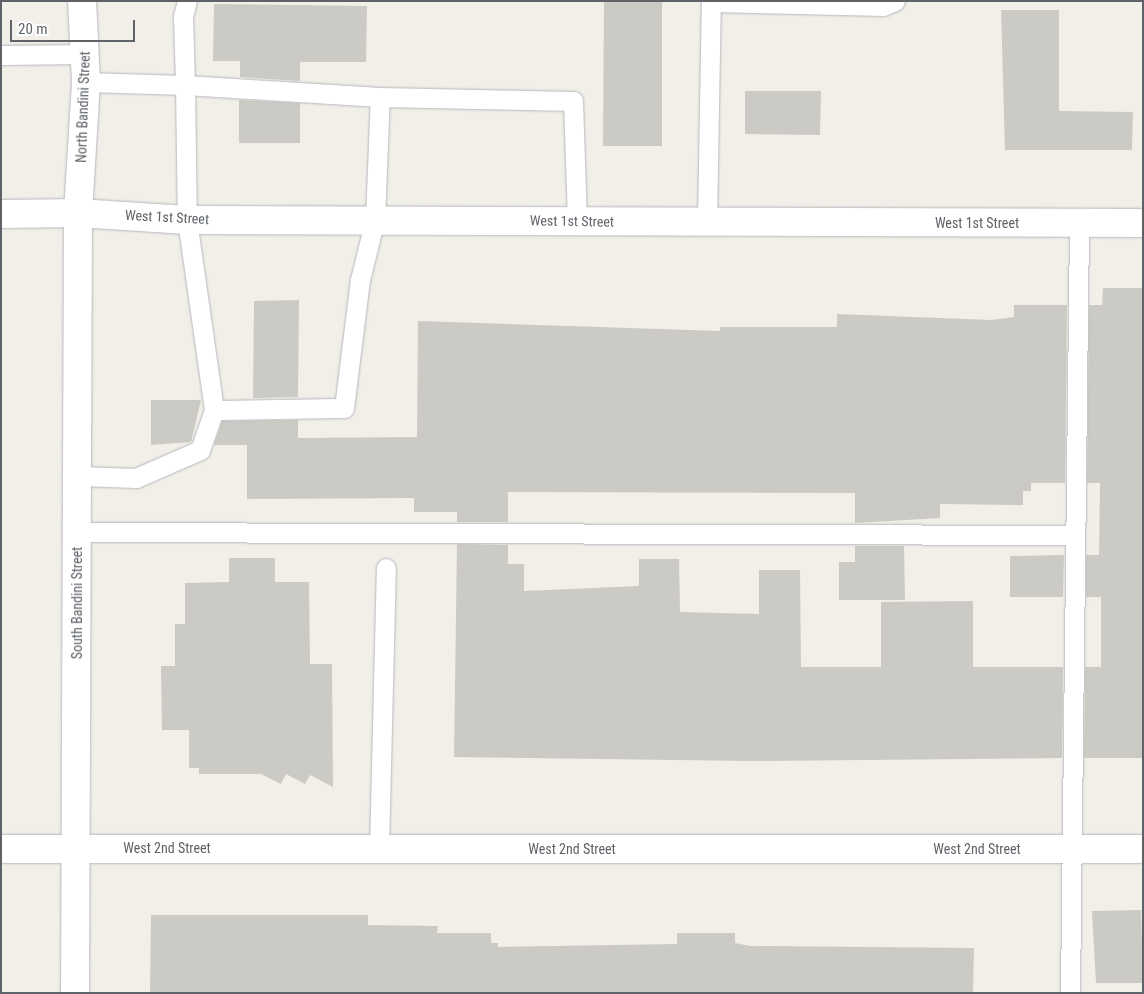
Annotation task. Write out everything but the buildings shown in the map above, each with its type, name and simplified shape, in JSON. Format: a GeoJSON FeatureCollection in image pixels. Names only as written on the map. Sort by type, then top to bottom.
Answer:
{"type":"FeatureCollection","features":[{"type":"Feature","properties":{"kind":"street","name":"North Bandini Street"},"geometry":{"type":"LineString","coordinates":[[78,213],[86,82],[82,1]]}},
{"type":"Feature","properties":{"kind":"street","name":"West 1st Street"},"geometry":{"type":"LineString","coordinates":[[1,214],[78,213],[187,220],[374,219],[1143,224]]}},
{"type":"Feature","properties":{"kind":"street","name":"South Bandini Street"},"geometry":{"type":"LineString","coordinates":[[75,993],[77,532],[80,476],[78,213]]}},
{"type":"Feature","properties":{"kind":"street","name":"West 2nd Street"},"geometry":{"type":"LineString","coordinates":[[1,849],[1143,849]]}},
{"type":"Feature","properties":{"kind":"lane"},"geometry":{"type":"LineString","coordinates":[[80,476],[136,478],[200,450],[214,410],[187,220],[185,84],[187,1]]}},
{"type":"Feature","properties":{"kind":"lane"},"geometry":{"type":"LineString","coordinates":[[707,222],[711,2],[884,6],[895,1]]}},
{"type":"Feature","properties":{"kind":"lane"},"geometry":{"type":"LineString","coordinates":[[1,55],[85,54]]}},
{"type":"Feature","properties":{"kind":"lane"},"geometry":{"type":"LineString","coordinates":[[86,82],[185,84],[380,97],[574,101],[577,221]]}},
{"type":"Feature","properties":{"kind":"lane"},"geometry":{"type":"LineString","coordinates":[[214,410],[344,408],[360,280],[374,219],[380,97]]}},
{"type":"Feature","properties":{"kind":"lane"},"geometry":{"type":"LineString","coordinates":[[1070,993],[1079,223]]}},
{"type":"Feature","properties":{"kind":"lane"},"geometry":{"type":"LineString","coordinates":[[77,532],[1076,534]]}},
{"type":"Feature","properties":{"kind":"lane"},"geometry":{"type":"LineString","coordinates":[[379,849],[386,568]]}}]}
